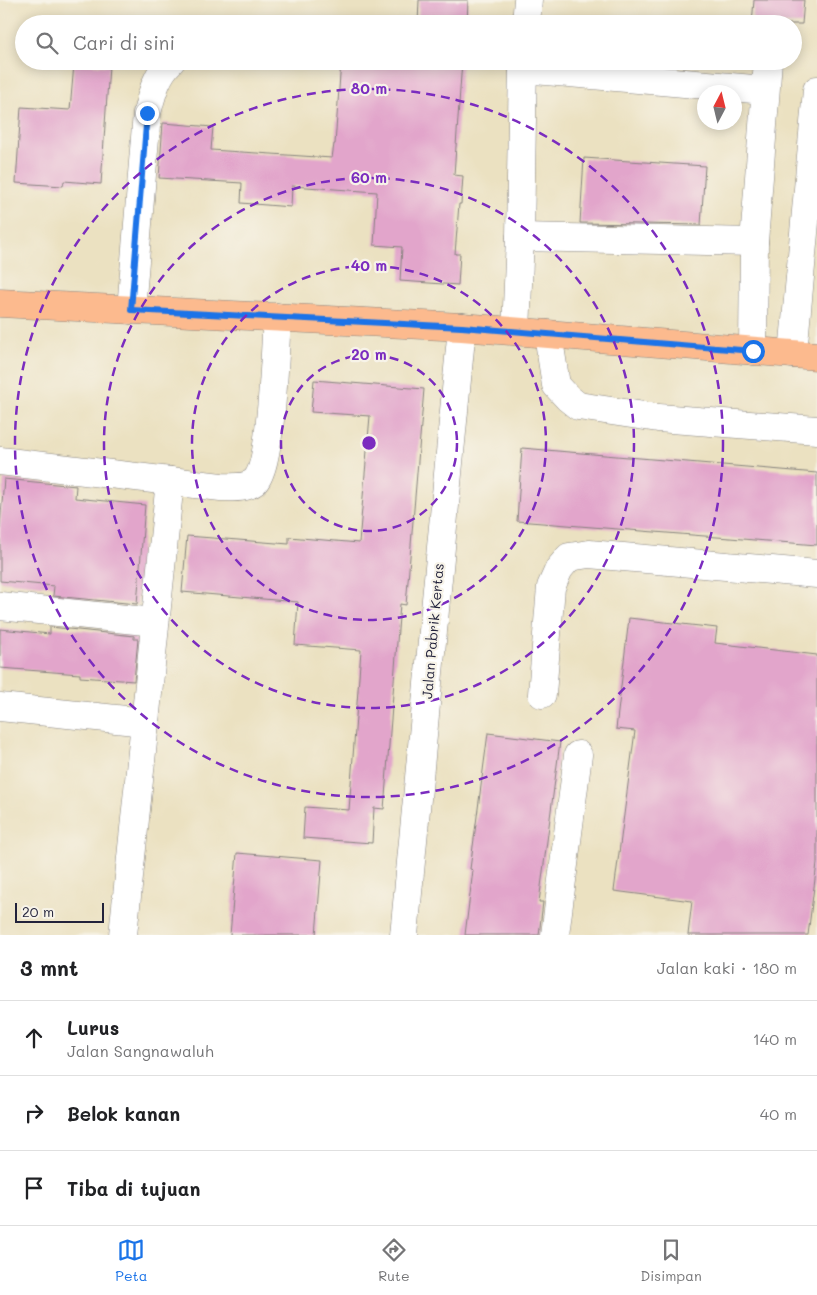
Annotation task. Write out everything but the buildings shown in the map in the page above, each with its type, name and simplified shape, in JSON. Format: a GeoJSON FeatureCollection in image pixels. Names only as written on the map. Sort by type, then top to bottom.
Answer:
{"type":"FeatureCollection","features":[{"type":"Feature","properties":{"kind":"main road"},"geometry":{"type":"LineString","coordinates":[[0,303],[462,327],[805,355]]}},
{"type":"Feature","properties":{"kind":"street"},"geometry":{"type":"LineString","coordinates":[[527,15],[528,0]]}},
{"type":"Feature","properties":{"kind":"street"},"geometry":{"type":"LineString","coordinates":[[131,310],[147,113],[155,84],[163,70]]}},
{"type":"Feature","properties":{"kind":"street"},"geometry":{"type":"LineString","coordinates":[[516,331],[520,237],[523,70]]}},
{"type":"Feature","properties":{"kind":"street"},"geometry":{"type":"LineString","coordinates":[[571,70],[765,90]]}},
{"type":"Feature","properties":{"kind":"street"},"geometry":{"type":"LineString","coordinates":[[753,351],[754,242],[767,70]]}},
{"type":"Feature","properties":{"kind":"street"},"geometry":{"type":"LineString","coordinates":[[805,355],[817,90]]}},
{"type":"Feature","properties":{"kind":"street"},"geometry":{"type":"LineString","coordinates":[[520,237],[754,242]]}},
{"type":"Feature","properties":{"kind":"street"},"geometry":{"type":"LineString","coordinates":[[0,461],[221,487],[247,487],[255,482],[260,474],[268,446],[277,317]]}},
{"type":"Feature","properties":{"kind":"street","name":"Jalan Pabrik Kertas"},"geometry":{"type":"LineString","coordinates":[[404,935],[462,327]]}},
{"type":"Feature","properties":{"kind":"street"},"geometry":{"type":"LineString","coordinates":[[548,334],[556,385],[578,406],[658,418],[817,430]]}},
{"type":"Feature","properties":{"kind":"street"},"geometry":{"type":"LineString","coordinates":[[123,935],[170,481]]}},
{"type":"Feature","properties":{"kind":"street"},"geometry":{"type":"LineString","coordinates":[[542,694],[551,587],[559,569],[569,557],[588,554],[817,574]]}},
{"type":"Feature","properties":{"kind":"street"},"geometry":{"type":"LineString","coordinates":[[0,606],[155,622]]}},
{"type":"Feature","properties":{"kind":"street"},"geometry":{"type":"LineString","coordinates":[[0,707],[145,722]]}},
{"type":"Feature","properties":{"kind":"street"},"geometry":{"type":"LineString","coordinates":[[555,935],[578,755]]}},
{"type":"Feature","properties":{"kind":"route"},"geometry":{"type":"LineString","coordinates":[[147,113],[131,310],[462,327],[753,351]]}}]}
